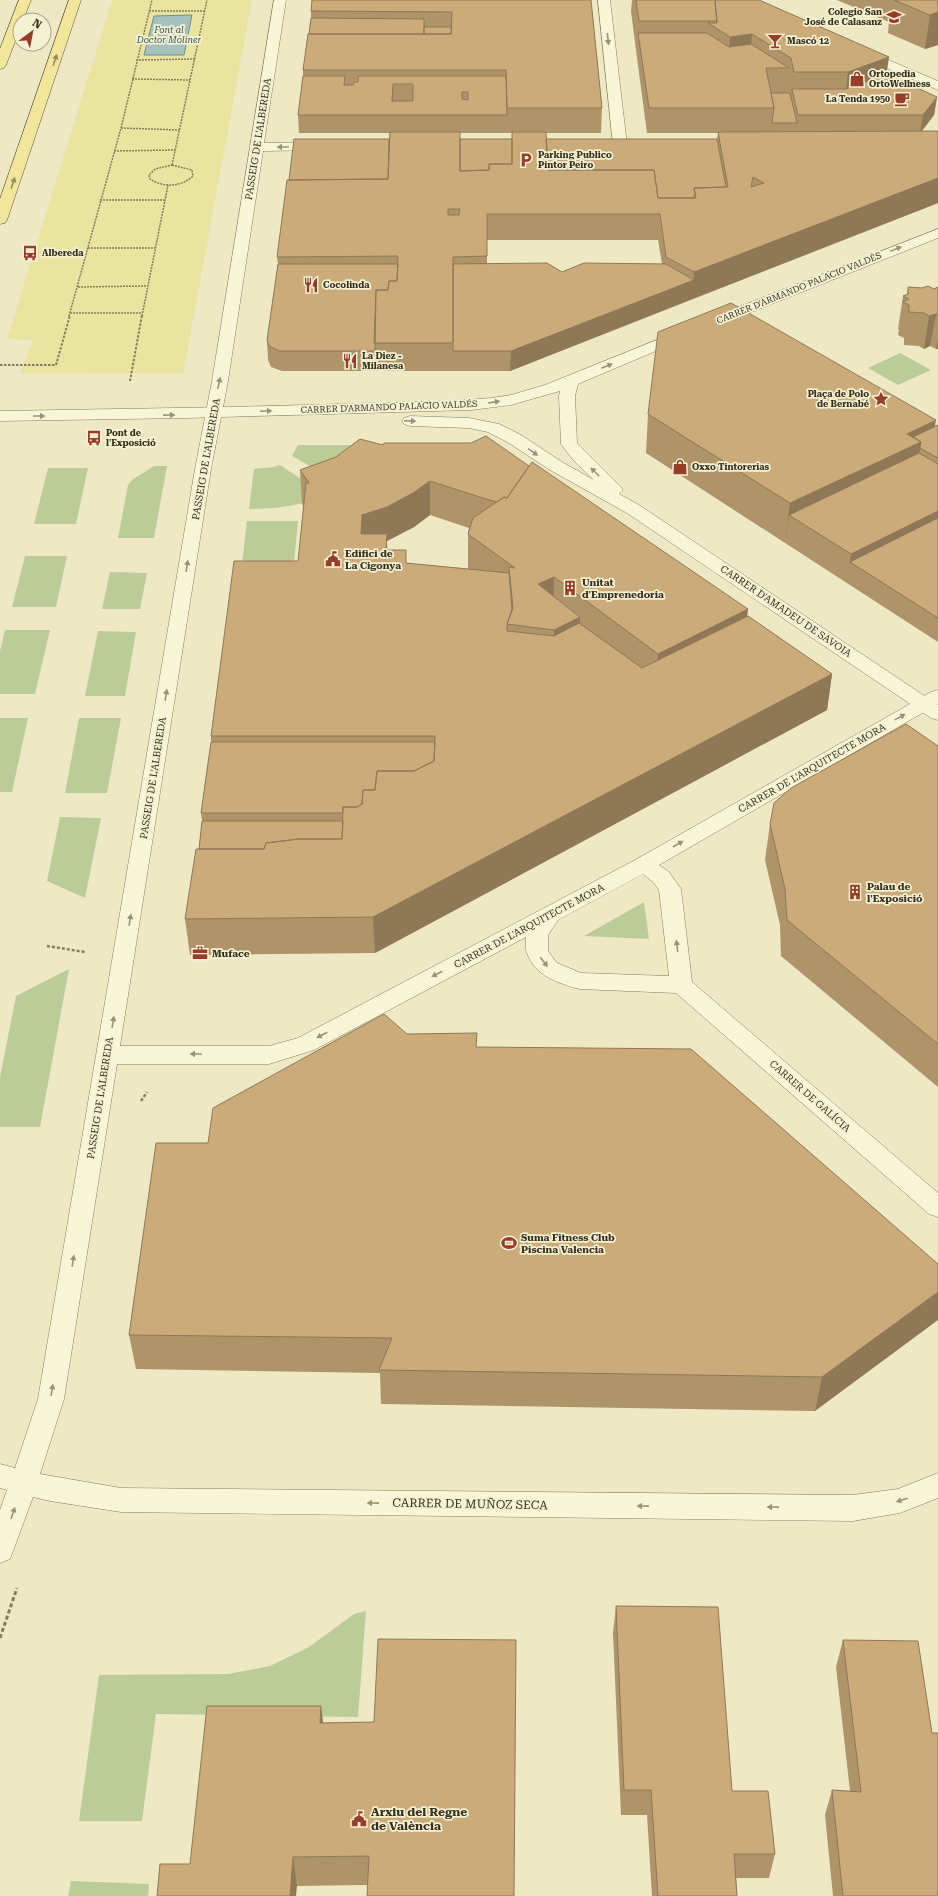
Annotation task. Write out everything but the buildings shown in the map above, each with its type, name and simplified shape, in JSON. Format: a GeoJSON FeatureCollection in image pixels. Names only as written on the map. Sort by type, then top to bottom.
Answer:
{"type":"FeatureCollection","features":[{"type":"Feature","properties":{"kind":"main road"},"geometry":{"type":"LineString","coordinates":[[0,65],[25,0]]}},
{"type":"Feature","properties":{"kind":"main road"},"geometry":{"type":"LineString","coordinates":[[0,220],[75,0]]}},
{"type":"Feature","properties":{"kind":"street","name":"PASSEIG DE L'ALBEREDA"},"geometry":{"type":"LineString","coordinates":[[0,1550],[12,1479],[38,1442],[51,1399],[202,477],[220,381],[280,0]]}},
{"type":"Feature","properties":{"kind":"street"},"geometry":{"type":"LineString","coordinates":[[604,0],[620,145]]}},
{"type":"Feature","properties":{"kind":"street"},"geometry":{"type":"LineString","coordinates":[[848,46],[938,86]]}},
{"type":"Feature","properties":{"kind":"street"},"geometry":{"type":"LineString","coordinates":[[604,145],[636,145]]}},
{"type":"Feature","properties":{"kind":"street"},"geometry":{"type":"LineString","coordinates":[[256,147],[338,146]]}},
{"type":"Feature","properties":{"kind":"street","name":"CARRER D'ARMANDO PALACIO VALDÉS"},"geometry":{"type":"LineString","coordinates":[[0,416],[214,414],[270,410],[474,405],[530,395],[938,233]]}},
{"type":"Feature","properties":{"kind":"street","name":"CARRER D'AMADEU DE SAVOIA"},"geometry":{"type":"LineString","coordinates":[[571,380],[567,396],[570,444],[579,456],[633,509]]}},
{"type":"Feature","properties":{"kind":"street","name":"CARRER D'AMADEU DE SAVOIA"},"geometry":{"type":"LineString","coordinates":[[301,410],[408,421],[469,423],[493,428],[515,439],[556,466],[633,509],[933,705]]}},
{"type":"Feature","properties":{"kind":"street","name":"CARRER DE L'ARQUITECTE MORA"},"geometry":{"type":"LineString","coordinates":[[108,1054],[270,1055],[306,1044],[550,915],[933,705]]}},
{"type":"Feature","properties":{"kind":"street"},"geometry":{"type":"LineString","coordinates":[[550,915],[537,935],[537,952],[549,969],[579,981],[681,985],[670,889],[661,877],[644,864]]}},
{"type":"Feature","properties":{"kind":"street","name":"CARRER DE GALÍCIA"},"geometry":{"type":"LineString","coordinates":[[681,985],[938,1207]]}},
{"type":"Feature","properties":{"kind":"street","name":"CARRER DE MUÑOZ SECA"},"geometry":{"type":"LineString","coordinates":[[12,1479],[50,1489],[121,1500],[853,1508],[900,1501],[938,1485]]}},
{"type":"Feature","properties":{"kind":"path"},"geometry":{"type":"LineString","coordinates":[[0,365],[56,365],[100,200],[121,128],[136,60],[152,0]]}},
{"type":"Feature","properties":{"kind":"path"},"geometry":{"type":"LineString","coordinates":[[172,165],[207,0]]}},
{"type":"Feature","properties":{"kind":"path"},"geometry":{"type":"LineString","coordinates":[[149,11],[205,10]]}},
{"type":"Feature","properties":{"kind":"path"},"geometry":{"type":"LineString","coordinates":[[136,60],[195,59]]}},
{"type":"Feature","properties":{"kind":"path"},"geometry":{"type":"LineString","coordinates":[[132,80],[190,80]]}},
{"type":"Feature","properties":{"kind":"path"},"geometry":{"type":"LineString","coordinates":[[121,128],[179,130]]}},
{"type":"Feature","properties":{"kind":"path"},"geometry":{"type":"LineString","coordinates":[[114,151],[175,150]]}},
{"type":"Feature","properties":{"kind":"path"},"geometry":{"type":"LineString","coordinates":[[172,165],[192,170],[193,176],[186,182],[168,185],[153,181],[149,175],[155,169],[172,165]]}},
{"type":"Feature","properties":{"kind":"path"},"geometry":{"type":"LineString","coordinates":[[129,384],[168,185]]}},
{"type":"Feature","properties":{"kind":"path"},"geometry":{"type":"LineString","coordinates":[[100,200],[165,200]]}},
{"type":"Feature","properties":{"kind":"path"},"geometry":{"type":"LineString","coordinates":[[88,248],[155,248]]}},
{"type":"Feature","properties":{"kind":"path"},"geometry":{"type":"LineString","coordinates":[[78,287],[147,286]]}},
{"type":"Feature","properties":{"kind":"path"},"geometry":{"type":"LineString","coordinates":[[70,313],[142,313]]}},
{"type":"Feature","properties":{"kind":"green space"},"geometry":{"type":"Polygon","coordinates":[[[900,353],[931,370],[898,385],[868,368],[900,353]]]}},
{"type":"Feature","properties":{"kind":"green space"},"geometry":{"type":"Polygon","coordinates":[[[298,445],[370,445],[345,486],[292,456],[298,445]]]}},
{"type":"Feature","properties":{"kind":"green space"},"geometry":{"type":"Polygon","coordinates":[[[280,465],[327,496],[289,506],[249,509],[254,469],[280,465]]]}},
{"type":"Feature","properties":{"kind":"green space"},"geometry":{"type":"Polygon","coordinates":[[[154,466],[167,466],[154,538],[118,538],[128,485],[132,480],[154,466]]]}},
{"type":"Feature","properties":{"kind":"green space"},"geometry":{"type":"Polygon","coordinates":[[[48,468],[88,468],[76,524],[34,524],[48,468]]]}},
{"type":"Feature","properties":{"kind":"green space"},"geometry":{"type":"Polygon","coordinates":[[[247,521],[298,521],[294,563],[242,563],[247,521]]]}},
{"type":"Feature","properties":{"kind":"green space"},"geometry":{"type":"Polygon","coordinates":[[[25,556],[67,556],[56,607],[12,607],[25,556]]]}},
{"type":"Feature","properties":{"kind":"green space"},"geometry":{"type":"Polygon","coordinates":[[[110,572],[147,573],[140,609],[102,609],[110,572]]]}},
{"type":"Feature","properties":{"kind":"green space"},"geometry":{"type":"Polygon","coordinates":[[[5,630],[50,630],[35,694],[0,694],[0,651],[5,630]]]}},
{"type":"Feature","properties":{"kind":"green space"},"geometry":{"type":"Polygon","coordinates":[[[98,631],[136,632],[125,696],[85,696],[98,631]]]}},
{"type":"Feature","properties":{"kind":"green space"},"geometry":{"type":"Polygon","coordinates":[[[0,718],[28,718],[12,792],[0,792],[0,718]]]}},
{"type":"Feature","properties":{"kind":"green space"},"geometry":{"type":"Polygon","coordinates":[[[79,718],[121,718],[107,793],[65,793],[79,718]]]}},
{"type":"Feature","properties":{"kind":"green space"},"geometry":{"type":"Polygon","coordinates":[[[60,817],[101,818],[85,898],[47,881],[60,817]]]}},
{"type":"Feature","properties":{"kind":"green space"},"geometry":{"type":"Polygon","coordinates":[[[644,902],[649,939],[584,936],[644,902]]]}},
{"type":"Feature","properties":{"kind":"green space"},"geometry":{"type":"Polygon","coordinates":[[[69,969],[40,1127],[0,1127],[0,1077],[16,996],[69,969]]]}},
{"type":"Feature","properties":{"kind":"green space"},"geometry":{"type":"Polygon","coordinates":[[[366,1611],[358,1717],[156,1714],[142,1821],[79,1821],[99,1675],[228,1674],[270,1666],[309,1647],[354,1614],[366,1611]]]}},
{"type":"Feature","properties":{"kind":"green space"},"geometry":{"type":"Polygon","coordinates":[[[71,1881],[149,1884],[148,1896],[68,1896],[71,1881]]]}},
{"type":"Feature","properties":{"kind":"sand"},"geometry":{"type":"Polygon","coordinates":[[[112,0],[252,0],[183,374],[20,373],[33,340],[7,339],[112,0]]]}},
{"type":"Feature","properties":{"kind":"water","name":"Font al Doctor Moliner"},"geometry":{"type":"Polygon","coordinates":[[[192,15],[184,55],[144,55],[154,16],[192,15]]]}},
{"type":"Feature","properties":{"kind":"place","name":"Colegio San José de Calasanz"},"geometry":{"type":"Point","coordinates":[894,17]}},
{"type":"Feature","properties":{"kind":"place","name":"Mascó 12"},"geometry":{"type":"Point","coordinates":[775,41]}},
{"type":"Feature","properties":{"kind":"place","name":"Ortopedia OrtoWellness"},"geometry":{"type":"Point","coordinates":[857,79]}},
{"type":"Feature","properties":{"kind":"place","name":"La Tenda 1950"},"geometry":{"type":"Point","coordinates":[902,99]}},
{"type":"Feature","properties":{"kind":"place","name":"Parking Publico Pintor Peiro"},"geometry":{"type":"Point","coordinates":[526,160]}},
{"type":"Feature","properties":{"kind":"place","name":"Albereda"},"geometry":{"type":"Point","coordinates":[30,253]}},
{"type":"Feature","properties":{"kind":"place","name":"Cocolinda"},"geometry":{"type":"Point","coordinates":[311,285]}},
{"type":"Feature","properties":{"kind":"place","name":"La Diez - Milanesa"},"geometry":{"type":"Point","coordinates":[350,361]}},
{"type":"Feature","properties":{"kind":"place","name":"Plaça de Polo de Bernabé"},"geometry":{"type":"Point","coordinates":[881,399]}},
{"type":"Feature","properties":{"kind":"place","name":"Pont de l'Exposició"},"geometry":{"type":"Point","coordinates":[94,438]}},
{"type":"Feature","properties":{"kind":"place","name":"Oxxo Tintorerias"},"geometry":{"type":"Point","coordinates":[680,467]}},
{"type":"Feature","properties":{"kind":"place","name":"Edifici de La Cigonya"},"geometry":{"type":"Point","coordinates":[333,559]}},
{"type":"Feature","properties":{"kind":"place","name":"Unitat d'Emprenedoria"},"geometry":{"type":"Point","coordinates":[570,588]}},
{"type":"Feature","properties":{"kind":"place","name":"Palau de l'Exposició"},"geometry":{"type":"Point","coordinates":[855,892]}},
{"type":"Feature","properties":{"kind":"place","name":"Muface"},"geometry":{"type":"Point","coordinates":[200,953]}},
{"type":"Feature","properties":{"kind":"place","name":"Suma Fitness Club Piscina Valencia"},"geometry":{"type":"Point","coordinates":[509,1243]}},
{"type":"Feature","properties":{"kind":"place","name":"Arxiu del Regne de València"},"geometry":{"type":"Point","coordinates":[359,1819]}}]}
